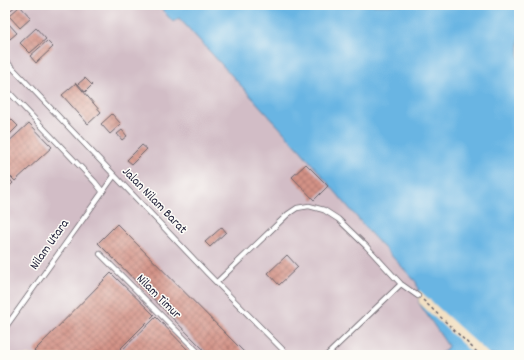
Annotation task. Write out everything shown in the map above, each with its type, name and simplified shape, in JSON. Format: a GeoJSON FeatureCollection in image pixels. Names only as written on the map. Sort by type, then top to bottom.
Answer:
{"type":"FeatureCollection","features":[{"type":"Feature","properties":{"kind":"lane","name":"Jalan Nilam Barat"},"geometry":{"type":"LineString","coordinates":[[5,60],[114,176],[288,355]]}},
{"type":"Feature","properties":{"kind":"lane"},"geometry":{"type":"LineString","coordinates":[[5,88],[102,191]]}},
{"type":"Feature","properties":{"kind":"lane","name":"Nilam Utara"},"geometry":{"type":"LineString","coordinates":[[5,328],[114,176]]}},
{"type":"Feature","properties":{"kind":"lane"},"geometry":{"type":"LineString","coordinates":[[217,282],[288,214],[297,208],[309,206],[324,210],[338,219],[366,246],[401,284],[418,296]]}},
{"type":"Feature","properties":{"kind":"lane","name":"Nilam Timur"},"geometry":{"type":"LineString","coordinates":[[100,254],[201,355]]}},
{"type":"Feature","properties":{"kind":"lane"},"geometry":{"type":"LineString","coordinates":[[327,355],[401,284]]}},
{"type":"Feature","properties":{"kind":"path"},"geometry":{"type":"LineString","coordinates":[[418,296],[480,355]]}},
{"type":"Feature","properties":{"kind":"shaded area"},"geometry":{"type":"Polygon","coordinates":[[[5,5],[158,5],[173,22],[179,18],[301,151],[371,234],[416,282],[419,290],[419,303],[448,346],[445,351],[437,355],[423,353],[422,355],[5,355],[5,5]]]}},
{"type":"Feature","properties":{"kind":"water"},"geometry":{"type":"Polygon","coordinates":[[[158,5],[519,5],[519,355],[437,355],[445,351],[448,346],[419,303],[416,282],[371,234],[301,151],[179,18],[173,22],[158,5]]]}},
{"type":"Feature","properties":{"kind":"pier"},"geometry":{"type":"Polygon","coordinates":[[[419,290],[490,355],[474,355],[419,303],[419,290]]]}},
{"type":"Feature","properties":{"kind":"building"},"geometry":{"type":"Polygon","coordinates":[[[5,5],[17,5],[6,14],[5,5]]]}},
{"type":"Feature","properties":{"kind":"building"},"geometry":{"type":"Polygon","coordinates":[[[20,6],[31,18],[20,28],[9,16],[20,6]]]}},
{"type":"Feature","properties":{"kind":"building"},"geometry":{"type":"Polygon","coordinates":[[[8,23],[17,33],[10,39],[5,33],[5,25],[8,23]]]}},
{"type":"Feature","properties":{"kind":"building"},"geometry":{"type":"Polygon","coordinates":[[[36,28],[46,39],[30,53],[20,43],[36,28]]]}},
{"type":"Feature","properties":{"kind":"building"},"geometry":{"type":"Polygon","coordinates":[[[47,41],[53,47],[36,63],[30,56],[47,41]]]}},
{"type":"Feature","properties":{"kind":"building"},"geometry":{"type":"Polygon","coordinates":[[[85,78],[92,85],[85,92],[78,84],[85,78]]]}},
{"type":"Feature","properties":{"kind":"building"},"geometry":{"type":"Polygon","coordinates":[[[76,83],[101,112],[88,124],[62,95],[76,83]]]}},
{"type":"Feature","properties":{"kind":"building"},"geometry":{"type":"Polygon","coordinates":[[[5,113],[18,126],[5,139],[5,113]]]}},
{"type":"Feature","properties":{"kind":"building"},"geometry":{"type":"Polygon","coordinates":[[[112,114],[121,124],[110,134],[101,124],[112,114]]]}},
{"type":"Feature","properties":{"kind":"building"},"geometry":{"type":"Polygon","coordinates":[[[29,123],[52,147],[15,181],[5,171],[5,145],[29,123]]]}},
{"type":"Feature","properties":{"kind":"building"},"geometry":{"type":"Polygon","coordinates":[[[122,130],[127,136],[122,140],[117,134],[122,130]]]}},
{"type":"Feature","properties":{"kind":"building"},"geometry":{"type":"Polygon","coordinates":[[[142,145],[147,149],[132,164],[127,160],[142,145]]]}},
{"type":"Feature","properties":{"kind":"building"},"geometry":{"type":"Polygon","coordinates":[[[306,164],[328,186],[314,200],[292,177],[306,164]]]}},
{"type":"Feature","properties":{"kind":"building"},"geometry":{"type":"Polygon","coordinates":[[[5,174],[13,183],[5,191],[5,174]]]}},
{"type":"Feature","properties":{"kind":"building"},"geometry":{"type":"Polygon","coordinates":[[[117,224],[247,355],[209,355],[98,243],[117,224]]]}},
{"type":"Feature","properties":{"kind":"building"},"geometry":{"type":"Polygon","coordinates":[[[222,227],[226,232],[210,247],[205,242],[222,227]]]}},
{"type":"Feature","properties":{"kind":"building"},"geometry":{"type":"Polygon","coordinates":[[[287,255],[298,267],[279,285],[268,273],[287,255]]]}},
{"type":"Feature","properties":{"kind":"building"},"geometry":{"type":"Polygon","coordinates":[[[111,273],[154,315],[114,355],[38,355],[34,351],[111,273]]]}},
{"type":"Feature","properties":{"kind":"building"},"geometry":{"type":"Polygon","coordinates":[[[156,317],[192,354],[191,355],[117,355],[156,317]]]}}]}
